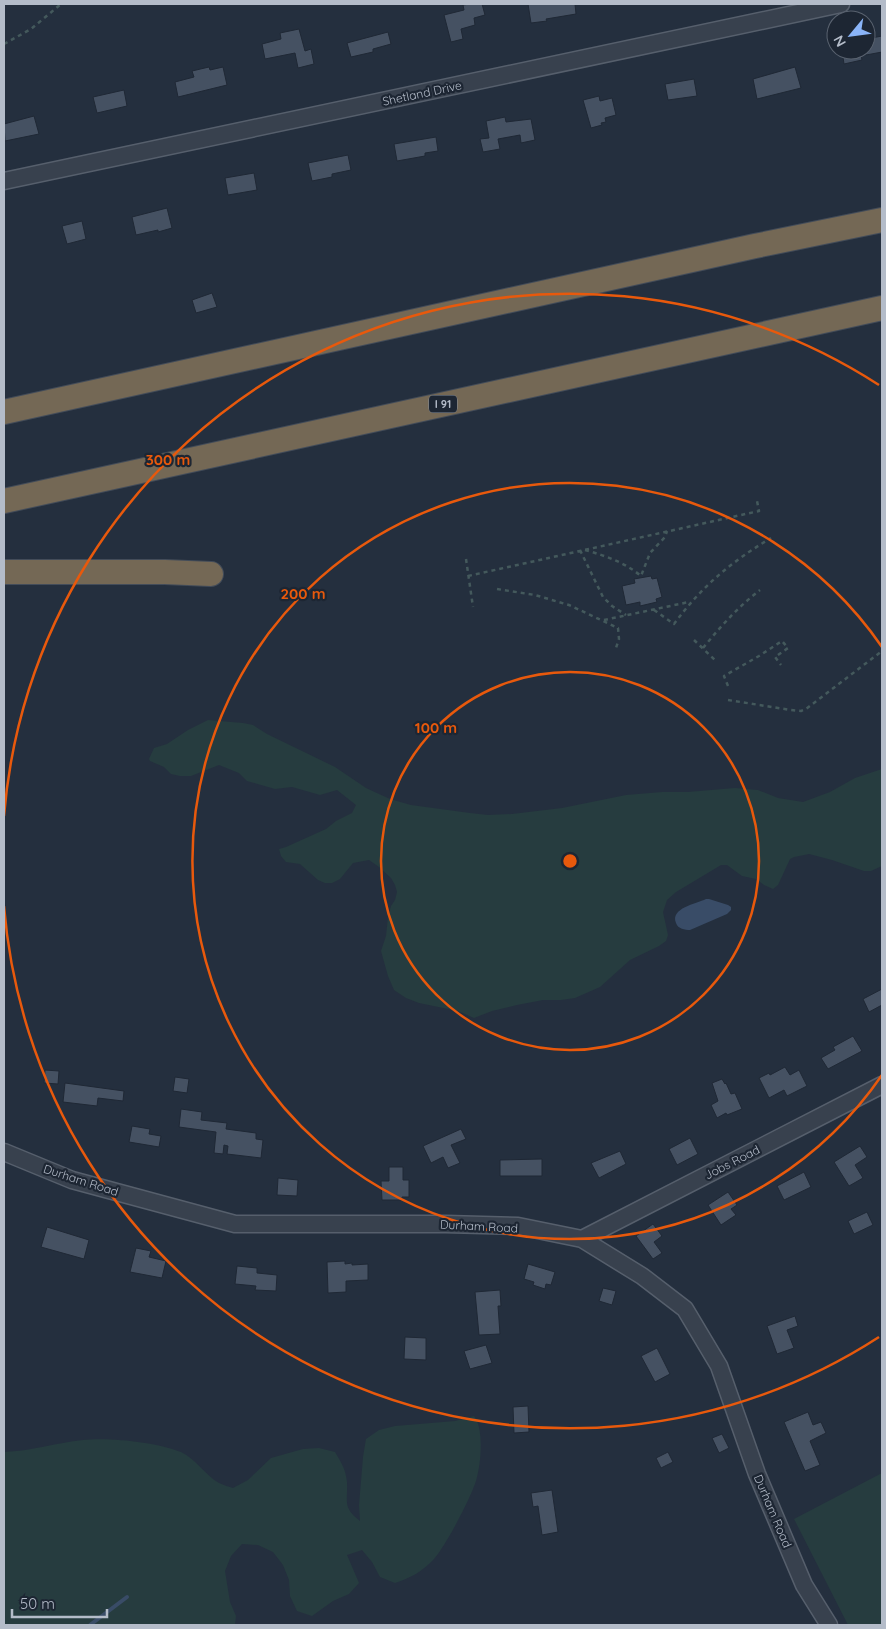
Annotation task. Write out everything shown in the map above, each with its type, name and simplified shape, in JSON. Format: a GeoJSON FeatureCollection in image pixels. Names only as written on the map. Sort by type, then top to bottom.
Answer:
{"type":"FeatureCollection","features":[{"type":"Feature","properties":{"kind":"highway"},"geometry":{"type":"LineString","coordinates":[[4,412],[746,248],[882,220]]}},
{"type":"Feature","properties":{"kind":"highway","name":"I 91"},"geometry":{"type":"LineString","coordinates":[[4,501],[882,308]]}},
{"type":"Feature","properties":{"kind":"highway"},"geometry":{"type":"LineString","coordinates":[[4,572],[173,572],[211,574]]}},
{"type":"Feature","properties":{"kind":"street","name":"Shetland Drive"},"geometry":{"type":"LineString","coordinates":[[4,182],[841,4]]}},
{"type":"Feature","properties":{"kind":"street","name":"Jobs Road"},"geometry":{"type":"LineString","coordinates":[[582,1239],[882,1085]]}},
{"type":"Feature","properties":{"kind":"street","name":"Durham Road"},"geometry":{"type":"LineString","coordinates":[[4,1152],[72,1180],[235,1224],[518,1226],[582,1239],[642,1276],[684,1309],[719,1366],[751,1459],[804,1585],[829,1625]]}},
{"type":"Feature","properties":{"kind":"path"},"geometry":{"type":"LineString","coordinates":[[4,44],[31,29],[61,4]]}},
{"type":"Feature","properties":{"kind":"path"},"geometry":{"type":"LineString","coordinates":[[468,576],[759,511],[757,501]]}},
{"type":"Feature","properties":{"kind":"path"},"geometry":{"type":"LineString","coordinates":[[582,550],[613,558],[630,567],[641,576],[650,553],[665,537],[667,531]]}},
{"type":"Feature","properties":{"kind":"path"},"geometry":{"type":"LineString","coordinates":[[654,610],[674,624],[690,602],[724,570],[752,549],[772,538]]}},
{"type":"Feature","properties":{"kind":"path"},"geometry":{"type":"LineString","coordinates":[[582,550],[603,597],[612,606],[627,615]]}},
{"type":"Feature","properties":{"kind":"path"},"geometry":{"type":"LineString","coordinates":[[466,559],[473,607]]}},
{"type":"Feature","properties":{"kind":"path"},"geometry":{"type":"LineString","coordinates":[[497,589],[535,595],[570,605],[618,628],[616,648]]}},
{"type":"Feature","properties":{"kind":"path"},"geometry":{"type":"LineString","coordinates":[[703,648],[724,622],[760,590]]}},
{"type":"Feature","properties":{"kind":"path"},"geometry":{"type":"LineString","coordinates":[[603,621],[690,602]]}},
{"type":"Feature","properties":{"kind":"path"},"geometry":{"type":"LineString","coordinates":[[694,640],[715,660]]}},
{"type":"Feature","properties":{"kind":"path"},"geometry":{"type":"LineString","coordinates":[[728,686],[724,676],[782,641],[788,648],[775,657],[781,665]]}},
{"type":"Feature","properties":{"kind":"path"},"geometry":{"type":"LineString","coordinates":[[728,700],[801,711],[882,652]]}},
{"type":"Feature","properties":{"kind":"green space"},"geometry":{"type":"Polygon","coordinates":[[[208,720],[253,725],[267,734],[335,767],[366,788],[390,799],[411,805],[488,815],[562,808],[626,795],[735,788],[758,790],[778,798],[803,802],[830,792],[855,778],[882,769],[882,866],[871,871],[864,871],[809,854],[794,857],[790,859],[778,885],[773,889],[756,879],[742,876],[727,865],[721,865],[676,892],[667,900],[663,912],[668,935],[666,941],[630,960],[600,987],[575,998],[543,1000],[517,1005],[474,1018],[458,1011],[419,1003],[406,998],[394,990],[381,951],[386,936],[388,917],[397,892],[391,878],[379,867],[369,860],[353,863],[340,879],[332,883],[325,883],[318,880],[300,864],[286,862],[281,856],[279,849],[326,829],[336,821],[352,813],[356,805],[337,790],[320,795],[292,787],[275,789],[247,781],[239,773],[219,765],[191,776],[180,776],[171,774],[164,767],[150,761],[149,759],[154,748],[167,744],[208,720]]]}},
{"type":"Feature","properties":{"kind":"green space"},"geometry":{"type":"Polygon","coordinates":[[[474,1416],[479,1428],[480,1463],[471,1495],[439,1553],[426,1567],[406,1579],[395,1583],[380,1577],[372,1562],[362,1550],[347,1555],[359,1583],[349,1594],[333,1601],[312,1616],[297,1611],[290,1596],[289,1580],[283,1565],[273,1552],[258,1545],[242,1544],[231,1556],[225,1571],[230,1602],[236,1616],[235,1625],[4,1625],[4,1452],[93,1439],[159,1445],[181,1452],[214,1480],[233,1488],[248,1480],[271,1458],[303,1449],[319,1448],[335,1452],[339,1459],[347,1482],[348,1508],[360,1521],[359,1505],[366,1439],[379,1430],[395,1426],[455,1421],[474,1416]]]}},
{"type":"Feature","properties":{"kind":"green space"},"geometry":{"type":"Polygon","coordinates":[[[882,1473],[882,1625],[848,1625],[794,1519],[882,1473]]]}},
{"type":"Feature","properties":{"kind":"water"},"geometry":{"type":"Polygon","coordinates":[[[706,899],[728,905],[731,907],[731,910],[727,914],[690,930],[678,927],[675,918],[680,910],[706,899]]]}},
{"type":"Feature","properties":{"kind":"building"},"geometry":{"type":"Polygon","coordinates":[[[482,4],[485,15],[474,18],[475,25],[461,29],[463,39],[451,42],[444,15],[464,10],[463,5],[482,4]]]}},
{"type":"Feature","properties":{"kind":"building"},"geometry":{"type":"Polygon","coordinates":[[[528,4],[575,4],[576,14],[531,23],[528,4]]]}},
{"type":"Feature","properties":{"kind":"building"},"geometry":{"type":"Polygon","coordinates":[[[299,29],[305,51],[311,49],[314,64],[298,68],[295,53],[265,59],[262,44],[281,39],[280,33],[299,29]]]}},
{"type":"Feature","properties":{"kind":"building"},"geometry":{"type":"Polygon","coordinates":[[[388,32],[391,44],[373,49],[373,52],[351,57],[347,43],[388,32]]]}},
{"type":"Feature","properties":{"kind":"building"},"geometry":{"type":"Polygon","coordinates":[[[882,36],[882,52],[876,53],[876,37],[882,36]]]}},
{"type":"Feature","properties":{"kind":"building"},"geometry":{"type":"Polygon","coordinates":[[[843,60],[862,60],[844,64],[843,60]]]}},
{"type":"Feature","properties":{"kind":"building"},"geometry":{"type":"Polygon","coordinates":[[[209,67],[210,70],[223,67],[227,85],[178,97],[175,82],[194,77],[192,71],[209,67]]]}},
{"type":"Feature","properties":{"kind":"building"},"geometry":{"type":"Polygon","coordinates":[[[795,67],[801,88],[757,99],[753,79],[795,67]]]}},
{"type":"Feature","properties":{"kind":"building"},"geometry":{"type":"Polygon","coordinates":[[[694,79],[697,96],[668,100],[665,84],[694,79]]]}},
{"type":"Feature","properties":{"kind":"building"},"geometry":{"type":"Polygon","coordinates":[[[124,90],[127,106],[97,113],[93,97],[124,90]]]}},
{"type":"Feature","properties":{"kind":"building"},"geometry":{"type":"Polygon","coordinates":[[[599,96],[600,101],[612,98],[616,115],[605,118],[606,122],[601,123],[602,125],[591,128],[583,100],[599,96]]]}},
{"type":"Feature","properties":{"kind":"building"},"geometry":{"type":"Polygon","coordinates":[[[34,116],[39,134],[5,141],[4,124],[34,116]]]}},
{"type":"Feature","properties":{"kind":"building"},"geometry":{"type":"Polygon","coordinates":[[[505,117],[506,122],[531,119],[535,140],[521,143],[520,135],[498,139],[500,149],[483,152],[480,139],[489,138],[486,121],[505,117]]]}},
{"type":"Feature","properties":{"kind":"building"},"geometry":{"type":"Polygon","coordinates":[[[436,137],[438,151],[425,153],[425,156],[397,161],[394,144],[436,137]]]}},
{"type":"Feature","properties":{"kind":"building"},"geometry":{"type":"Polygon","coordinates":[[[348,155],[351,170],[332,174],[332,177],[312,181],[308,163],[348,155]]]}},
{"type":"Feature","properties":{"kind":"building"},"geometry":{"type":"Polygon","coordinates":[[[254,173],[257,190],[228,195],[225,178],[254,173]]]}},
{"type":"Feature","properties":{"kind":"building"},"geometry":{"type":"Polygon","coordinates":[[[167,208],[172,228],[136,235],[132,217],[167,208]]]}},
{"type":"Feature","properties":{"kind":"building"},"geometry":{"type":"Polygon","coordinates":[[[82,221],[86,239],[67,244],[62,226],[82,221]]]}},
{"type":"Feature","properties":{"kind":"building"},"geometry":{"type":"Polygon","coordinates":[[[212,293],[217,307],[196,313],[192,300],[212,293]]]}},
{"type":"Feature","properties":{"kind":"building"},"geometry":{"type":"Polygon","coordinates":[[[651,576],[652,579],[657,578],[662,597],[656,599],[657,602],[640,606],[640,602],[626,605],[622,586],[635,583],[634,579],[651,576]]]}},
{"type":"Feature","properties":{"kind":"building"},"geometry":{"type":"Polygon","coordinates":[[[882,989],[882,1005],[869,1012],[863,999],[882,989]]]}},
{"type":"Feature","properties":{"kind":"building"},"geometry":{"type":"Polygon","coordinates":[[[853,1036],[862,1051],[828,1069],[821,1058],[835,1050],[833,1047],[853,1036]]]}},
{"type":"Feature","properties":{"kind":"building"},"geometry":{"type":"Polygon","coordinates":[[[785,1067],[790,1075],[799,1070],[807,1086],[787,1096],[784,1090],[769,1098],[759,1078],[769,1073],[770,1075],[785,1067]]]}},
{"type":"Feature","properties":{"kind":"building"},"geometry":{"type":"Polygon","coordinates":[[[45,1070],[59,1071],[58,1084],[44,1083],[45,1070]]]}},
{"type":"Feature","properties":{"kind":"building"},"geometry":{"type":"Polygon","coordinates":[[[175,1077],[189,1079],[187,1093],[173,1091],[175,1077]]]}},
{"type":"Feature","properties":{"kind":"building"},"geometry":{"type":"Polygon","coordinates":[[[722,1079],[731,1094],[735,1093],[742,1109],[727,1115],[726,1113],[717,1118],[711,1105],[718,1101],[712,1083],[722,1079]]]}},
{"type":"Feature","properties":{"kind":"building"},"geometry":{"type":"Polygon","coordinates":[[[65,1083],[124,1091],[123,1101],[98,1098],[97,1106],[63,1102],[65,1083]]]}},
{"type":"Feature","properties":{"kind":"building"},"geometry":{"type":"Polygon","coordinates":[[[181,1109],[202,1112],[201,1120],[227,1123],[226,1129],[256,1133],[256,1139],[263,1140],[261,1158],[227,1154],[228,1146],[224,1145],[223,1154],[214,1153],[216,1132],[179,1127],[181,1109]]]}},
{"type":"Feature","properties":{"kind":"building"},"geometry":{"type":"Polygon","coordinates":[[[132,1126],[150,1129],[149,1134],[161,1136],[159,1147],[129,1142],[132,1126]]]}},
{"type":"Feature","properties":{"kind":"building"},"geometry":{"type":"Polygon","coordinates":[[[461,1129],[466,1139],[451,1145],[460,1163],[448,1168],[443,1157],[431,1163],[423,1146],[461,1129]]]}},
{"type":"Feature","properties":{"kind":"building"},"geometry":{"type":"Polygon","coordinates":[[[690,1138],[698,1154],[677,1165],[669,1149],[690,1138]]]}},
{"type":"Feature","properties":{"kind":"building"},"geometry":{"type":"Polygon","coordinates":[[[860,1146],[867,1157],[855,1165],[863,1178],[849,1186],[834,1162],[860,1146]]]}},
{"type":"Feature","properties":{"kind":"building"},"geometry":{"type":"Polygon","coordinates":[[[620,1151],[626,1164],[599,1178],[591,1163],[620,1151]]]}},
{"type":"Feature","properties":{"kind":"building"},"geometry":{"type":"Polygon","coordinates":[[[542,1159],[542,1176],[500,1176],[500,1160],[542,1159]]]}},
{"type":"Feature","properties":{"kind":"building"},"geometry":{"type":"Polygon","coordinates":[[[389,1167],[403,1167],[403,1180],[409,1180],[409,1197],[402,1197],[402,1200],[382,1200],[381,1181],[389,1181],[389,1167]]]}},
{"type":"Feature","properties":{"kind":"building"},"geometry":{"type":"Polygon","coordinates":[[[804,1172],[811,1187],[784,1200],[777,1186],[804,1172]]]}},
{"type":"Feature","properties":{"kind":"building"},"geometry":{"type":"Polygon","coordinates":[[[278,1178],[298,1180],[297,1196],[277,1195],[278,1178]]]}},
{"type":"Feature","properties":{"kind":"building"},"geometry":{"type":"Polygon","coordinates":[[[728,1192],[737,1205],[731,1209],[736,1215],[721,1225],[708,1205],[728,1192]]]}},
{"type":"Feature","properties":{"kind":"building"},"geometry":{"type":"Polygon","coordinates":[[[867,1212],[873,1225],[854,1234],[848,1221],[867,1212]]]}},
{"type":"Feature","properties":{"kind":"building"},"geometry":{"type":"Polygon","coordinates":[[[653,1224],[662,1236],[654,1242],[662,1253],[653,1259],[636,1236],[653,1224]]]}},
{"type":"Feature","properties":{"kind":"building"},"geometry":{"type":"Polygon","coordinates":[[[47,1227],[89,1240],[84,1259],[41,1247],[47,1227]]]}},
{"type":"Feature","properties":{"kind":"building"},"geometry":{"type":"Polygon","coordinates":[[[136,1248],[151,1251],[149,1257],[166,1261],[162,1278],[130,1272],[136,1248]]]}},
{"type":"Feature","properties":{"kind":"building"},"geometry":{"type":"Polygon","coordinates":[[[345,1261],[345,1264],[352,1263],[352,1265],[368,1264],[368,1280],[346,1281],[346,1292],[328,1293],[327,1262],[345,1261]]]}},
{"type":"Feature","properties":{"kind":"building"},"geometry":{"type":"Polygon","coordinates":[[[528,1264],[555,1272],[551,1285],[546,1284],[545,1289],[533,1285],[534,1282],[524,1279],[528,1264]]]}},
{"type":"Feature","properties":{"kind":"building"},"geometry":{"type":"Polygon","coordinates":[[[237,1266],[257,1268],[257,1273],[277,1275],[276,1291],[255,1290],[256,1286],[235,1284],[237,1266]]]}},
{"type":"Feature","properties":{"kind":"building"},"geometry":{"type":"Polygon","coordinates":[[[603,1288],[616,1291],[612,1305],[599,1301],[603,1288]]]}},
{"type":"Feature","properties":{"kind":"building"},"geometry":{"type":"Polygon","coordinates":[[[500,1290],[501,1306],[498,1306],[500,1334],[479,1335],[475,1292],[500,1290]]]}},
{"type":"Feature","properties":{"kind":"building"},"geometry":{"type":"Polygon","coordinates":[[[795,1316],[798,1326],[787,1330],[794,1348],[777,1354],[767,1326],[795,1316]]]}},
{"type":"Feature","properties":{"kind":"building"},"geometry":{"type":"Polygon","coordinates":[[[405,1337],[426,1338],[426,1360],[404,1359],[405,1337]]]}},
{"type":"Feature","properties":{"kind":"building"},"geometry":{"type":"Polygon","coordinates":[[[486,1345],[492,1363],[470,1369],[464,1351],[486,1345]]]}},
{"type":"Feature","properties":{"kind":"building"},"geometry":{"type":"Polygon","coordinates":[[[657,1348],[670,1374],[655,1382],[641,1356],[657,1348]]]}},
{"type":"Feature","properties":{"kind":"building"},"geometry":{"type":"Polygon","coordinates":[[[528,1406],[529,1432],[514,1433],[513,1407],[528,1406]]]}},
{"type":"Feature","properties":{"kind":"building"},"geometry":{"type":"Polygon","coordinates":[[[808,1412],[813,1425],[821,1422],[826,1433],[810,1441],[820,1465],[805,1471],[784,1422],[808,1412]]]}},
{"type":"Feature","properties":{"kind":"building"},"geometry":{"type":"Polygon","coordinates":[[[722,1434],[729,1448],[719,1453],[712,1438],[722,1434]]]}},
{"type":"Feature","properties":{"kind":"building"},"geometry":{"type":"Polygon","coordinates":[[[668,1452],[673,1462],[661,1468],[656,1458],[668,1452]]]}},
{"type":"Feature","properties":{"kind":"building"},"geometry":{"type":"Polygon","coordinates":[[[552,1490],[558,1532],[542,1535],[538,1506],[533,1507],[531,1493],[552,1490]]]}},
{"type":"Feature","properties":{"kind":"waterway"},"geometry":{"type":"LineString","coordinates":[[90,1625],[127,1597]]}}]}
